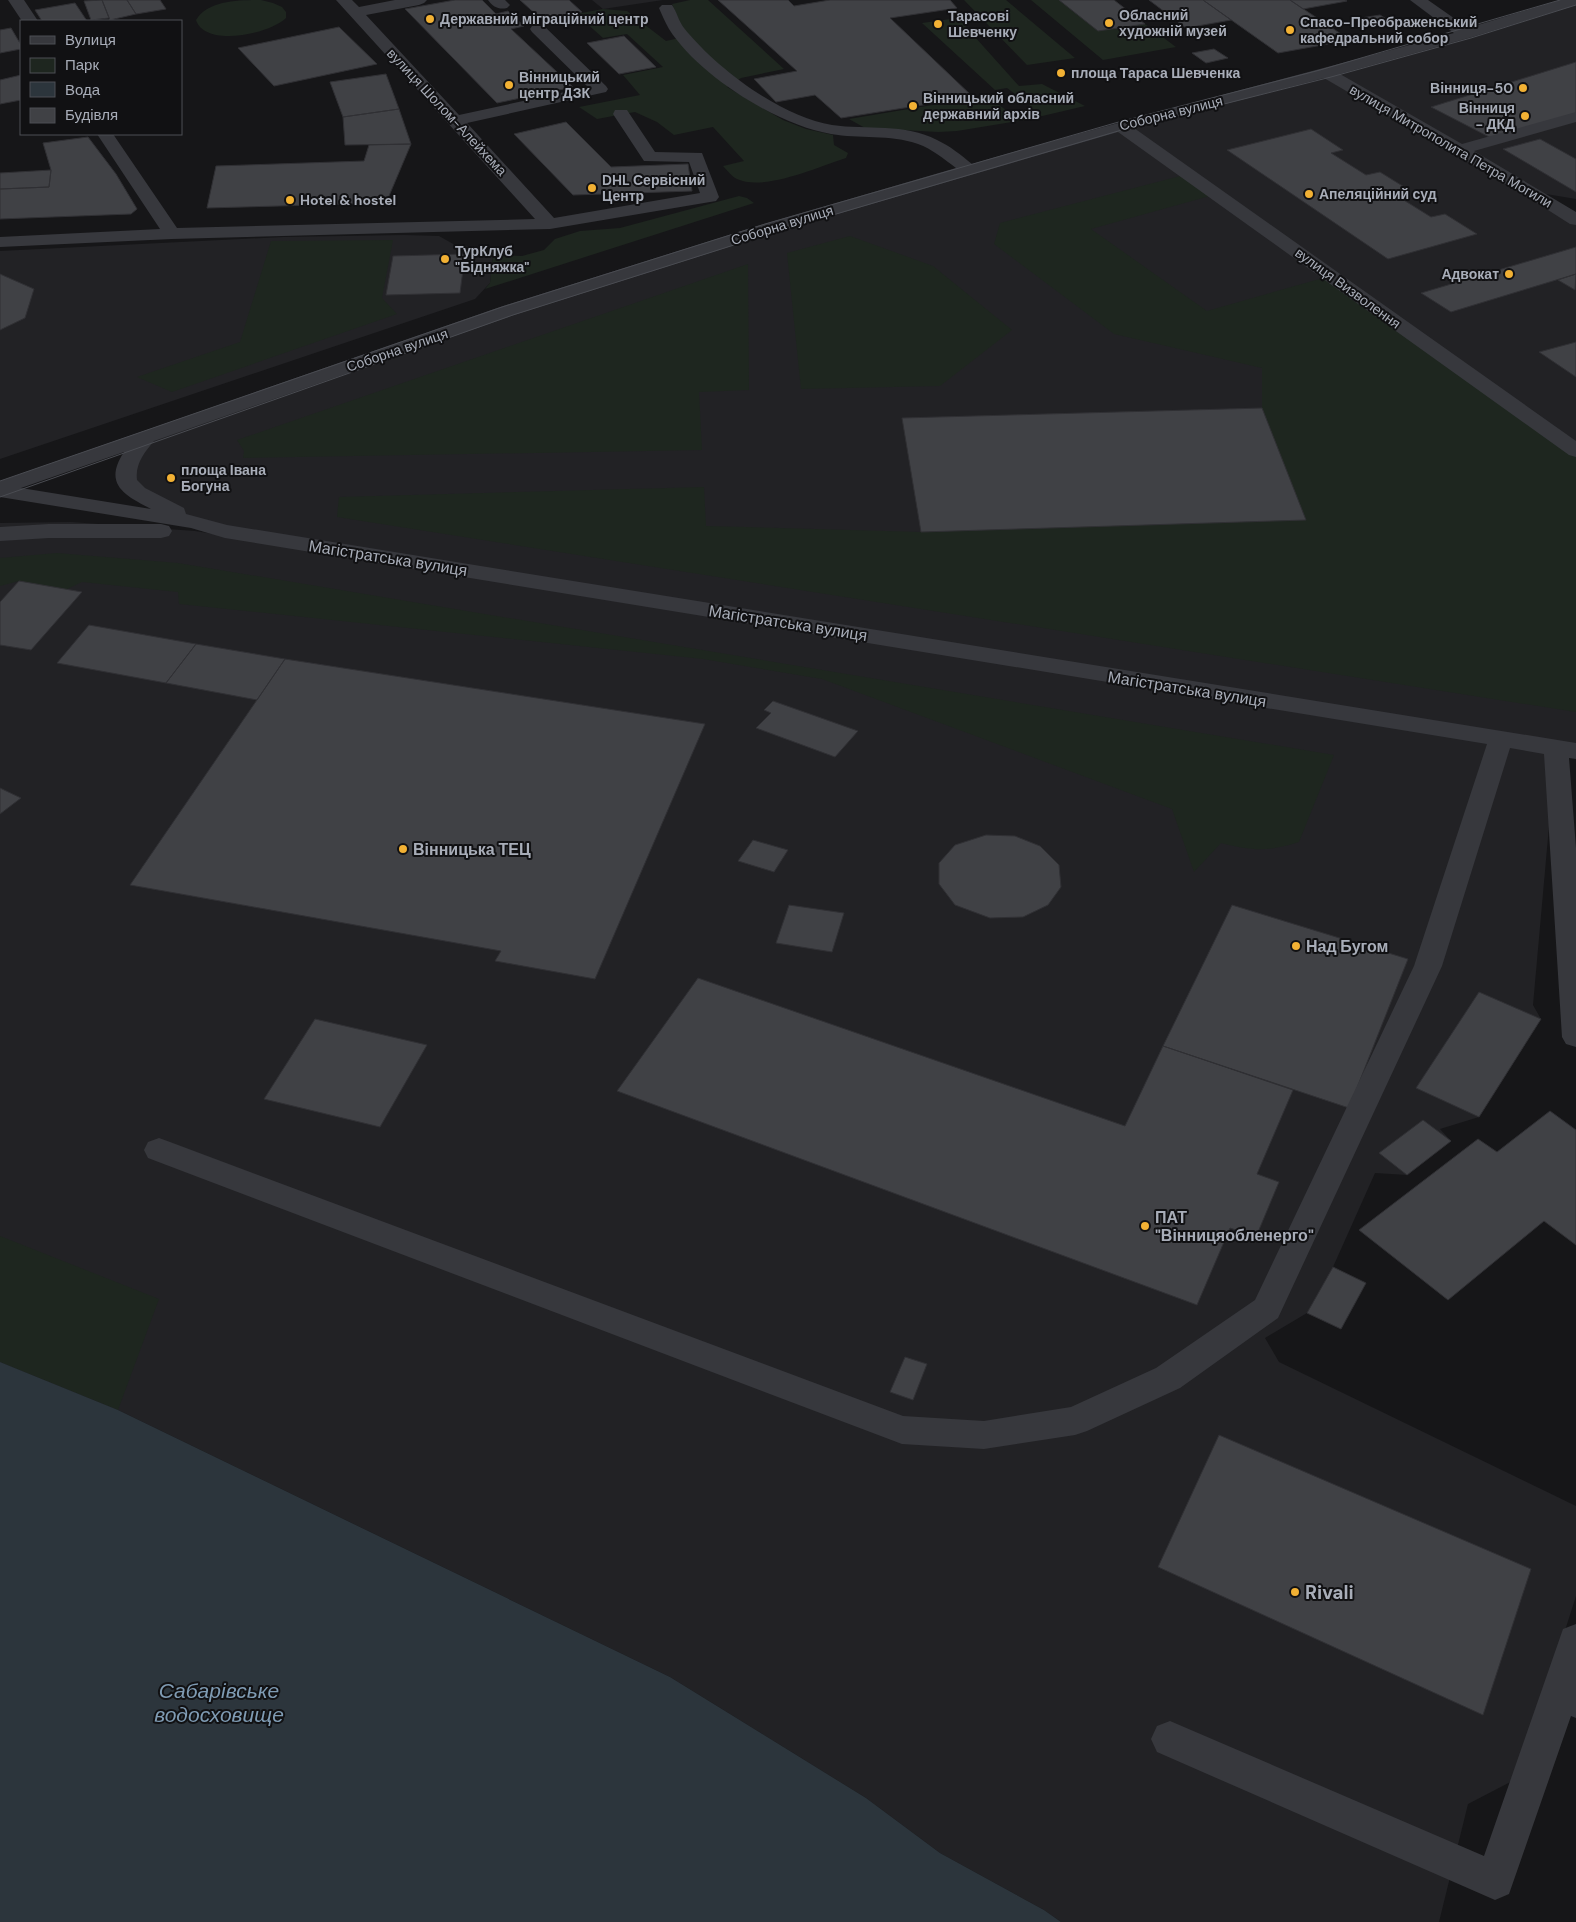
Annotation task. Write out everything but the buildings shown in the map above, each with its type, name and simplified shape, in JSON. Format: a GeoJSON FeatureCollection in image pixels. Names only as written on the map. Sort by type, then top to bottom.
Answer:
{"type":"FeatureCollection","features":[{"type":"Feature","properties":{"kind":"street"},"geometry":{"type":"LineString","coordinates":[[16,0],[29,20]]}},
{"type":"Feature","properties":{"kind":"street"},"geometry":{"type":"LineString","coordinates":[[350,6],[419,0]]}},
{"type":"Feature","properties":{"kind":"street"},"geometry":{"type":"LineString","coordinates":[[1418,0],[1466,34]]}},
{"type":"Feature","properties":{"kind":"street","name":"Соборна вулиця"},"geometry":{"type":"LineString","coordinates":[[0,490],[507,311],[770,228],[1120,126],[1326,74],[1576,0]]}},
{"type":"Feature","properties":{"kind":"street","name":"вулиця Шолом-Алейхема"},"geometry":{"type":"LineString","coordinates":[[350,6],[550,224]]}},
{"type":"Feature","properties":{"kind":"street"},"geometry":{"type":"LineString","coordinates":[[667,8],[678,31],[720,74],[780,111],[797,120],[819,127],[845,132],[908,135],[926,140],[968,170]]}},
{"type":"Feature","properties":{"kind":"street"},"geometry":{"type":"LineString","coordinates":[[456,121],[600,88],[538,29]]}},
{"type":"Feature","properties":{"kind":"street","name":"вулиця Митрополита Петра Могили"},"geometry":{"type":"LineString","coordinates":[[1326,74],[1532,192],[1576,220]]}},
{"type":"Feature","properties":{"kind":"street"},"geometry":{"type":"LineString","coordinates":[[0,242],[172,234],[550,224],[710,197],[696,157],[650,158],[621,114]]}},
{"type":"Feature","properties":{"kind":"street"},"geometry":{"type":"LineString","coordinates":[[1460,150],[1576,117]]}},
{"type":"Feature","properties":{"kind":"street","name":"вулиця Визволення"},"geometry":{"type":"LineString","coordinates":[[1120,126],[1576,451]]}},
{"type":"Feature","properties":{"kind":"street"},"geometry":{"type":"LineString","coordinates":[[106,135],[172,234]]}},
{"type":"Feature","properties":{"kind":"street"},"geometry":{"type":"LineString","coordinates":[[1532,192],[1576,202]]}},
{"type":"Feature","properties":{"kind":"street"},"geometry":{"type":"LineString","coordinates":[[146,438],[135,450],[128,463],[125,478],[129,487],[193,522]]}},
{"type":"Feature","properties":{"kind":"street","name":"Магістратська вулиця"},"geometry":{"type":"LineString","coordinates":[[0,490],[193,522],[225,531],[1566,749]]}},
{"type":"Feature","properties":{"kind":"street"},"geometry":{"type":"LineString","coordinates":[[0,534],[49,530],[225,531]]}},
{"type":"Feature","properties":{"kind":"street"},"geometry":{"type":"LineString","coordinates":[[159,1150],[902,1430],[984,1435],[1075,1421],[1168,1378],[1267,1309],[1428,966],[1501,739]]}},
{"type":"Feature","properties":{"kind":"street"},"geometry":{"type":"LineString","coordinates":[[1566,749],[1576,1037]]}},
{"type":"Feature","properties":{"kind":"street"},"geometry":{"type":"LineString","coordinates":[[1170,1739],[1495,1880],[1569,1695],[1576,1641]]}},
{"type":"Feature","properties":{"kind":"shaded area"},"geometry":{"type":"Polygon","coordinates":[[[592,0],[663,0],[603,9],[592,0]]]}},
{"type":"Feature","properties":{"kind":"shaded area"},"geometry":{"type":"Polygon","coordinates":[[[1576,0],[1576,199],[1534,192],[1576,220],[1576,751],[1556,748],[1533,1005],[1541,1019],[1479,1117],[1440,1129],[1451,1141],[1407,1175],[1375,1173],[1333,1267],[1307,1313],[1265,1338],[1279,1362],[1576,1506],[1576,1596],[1518,1778],[1468,1804],[1439,1922],[1061,1922],[1044,1910],[940,1853],[866,1798],[670,1677],[118,1410],[0,1362],[0,523],[71,522],[195,531],[1065,670],[193,522],[129,487],[146,438],[770,228],[1576,0]]]}},
{"type":"Feature","properties":{"kind":"shaded area"},"geometry":{"type":"Polygon","coordinates":[[[439,236],[455,245],[483,247],[493,255],[490,283],[475,299],[0,459],[0,251],[283,237],[439,236]]]}},
{"type":"Feature","properties":{"kind":"green space"},"geometry":{"type":"Polygon","coordinates":[[[261,0],[282,7],[286,12],[286,18],[266,29],[238,36],[212,34],[202,29],[196,20],[208,8],[225,2],[261,0]]]}},
{"type":"Feature","properties":{"kind":"green space"},"geometry":{"type":"Polygon","coordinates":[[[690,0],[708,0],[784,69],[741,78],[727,87],[783,120],[806,129],[833,135],[834,145],[848,153],[846,158],[807,172],[776,180],[748,182],[735,178],[723,166],[744,161],[713,127],[674,135],[657,122],[635,112],[597,119],[579,107],[640,95],[623,75],[663,67],[627,34],[603,38],[576,14],[603,9],[627,11],[666,41],[688,36],[684,32],[672,4],[690,0]]]}},
{"type":"Feature","properties":{"kind":"green space"},"geometry":{"type":"Polygon","coordinates":[[[964,0],[1006,0],[1075,58],[1027,65],[964,0]]]}},
{"type":"Feature","properties":{"kind":"green space"},"geometry":{"type":"Polygon","coordinates":[[[1031,0],[1059,0],[1098,31],[1145,24],[1176,47],[1103,60],[1031,0]]]}},
{"type":"Feature","properties":{"kind":"green space"},"geometry":{"type":"Polygon","coordinates":[[[958,18],[1019,86],[1042,84],[1085,106],[1038,117],[1028,109],[1030,105],[1007,88],[995,90],[922,23],[958,18]]]}},
{"type":"Feature","properties":{"kind":"green space"},"geometry":{"type":"Polygon","coordinates":[[[986,96],[1006,110],[1020,112],[1031,119],[957,131],[938,132],[865,128],[849,119],[986,96]]]}},
{"type":"Feature","properties":{"kind":"green space"},"geometry":{"type":"Polygon","coordinates":[[[1188,174],[1217,194],[1091,229],[1207,311],[1330,276],[1576,449],[1576,712],[337,517],[339,497],[704,487],[706,526],[921,532],[1262,408],[1262,368],[1114,334],[994,244],[1000,223],[1188,174]]]}},
{"type":"Feature","properties":{"kind":"green space"},"geometry":{"type":"Polygon","coordinates":[[[739,196],[747,198],[754,203],[485,289],[490,283],[493,255],[522,256],[544,250],[555,239],[580,231],[620,228],[739,196]]]}},
{"type":"Feature","properties":{"kind":"green space"},"geometry":{"type":"Polygon","coordinates":[[[850,236],[933,266],[1012,330],[940,386],[801,389],[787,253],[850,236]]]}},
{"type":"Feature","properties":{"kind":"green space"},"geometry":{"type":"Polygon","coordinates":[[[393,240],[382,298],[397,314],[172,392],[137,377],[240,342],[271,241],[393,240]]]}},
{"type":"Feature","properties":{"kind":"green space"},"geometry":{"type":"Polygon","coordinates":[[[748,264],[749,390],[699,392],[702,450],[243,458],[244,451],[237,440],[748,264]]]}},
{"type":"Feature","properties":{"kind":"green space"},"geometry":{"type":"Polygon","coordinates":[[[57,553],[178,563],[1334,755],[1299,842],[1269,849],[1243,848],[1221,843],[1194,872],[1172,809],[822,679],[703,659],[179,604],[178,592],[82,582],[65,590],[19,581],[0,586],[0,558],[57,553]]]}},
{"type":"Feature","properties":{"kind":"green space"},"geometry":{"type":"Polygon","coordinates":[[[0,1236],[159,1299],[118,1410],[0,1362],[0,1236]]]}},
{"type":"Feature","properties":{"kind":"water","name":"Сабарівське водосховище"},"geometry":{"type":"Polygon","coordinates":[[[0,1362],[118,1410],[670,1677],[866,1798],[940,1853],[1044,1910],[1061,1922],[0,1922],[0,1362]]]}},
{"type":"Feature","properties":{"kind":"tram line"},"geometry":{"type":"LineString","coordinates":[[0,481],[502,307],[765,224],[1115,123],[1320,70],[1560,0]]}},
{"type":"Feature","properties":{"kind":"tram line"},"geometry":{"type":"LineString","coordinates":[[0,497],[513,315],[775,232],[1125,129],[1331,77],[1471,38],[1576,5]]}},
{"type":"Feature","properties":{"kind":"place","name":"Державний міграційний центр"},"geometry":{"type":"Point","coordinates":[430,19]}},
{"type":"Feature","properties":{"kind":"place","name":"Обласний художній музей"},"geometry":{"type":"Point","coordinates":[1109,23]}},
{"type":"Feature","properties":{"kind":"place","name":"Тарасові Шевченку"},"geometry":{"type":"Point","coordinates":[938,24]}},
{"type":"Feature","properties":{"kind":"place","name":"Спасо-Преображенський кафедральний собор"},"geometry":{"type":"Point","coordinates":[1290,30]}},
{"type":"Feature","properties":{"kind":"place","name":"площа Тараса Шевченка"},"geometry":{"type":"Point","coordinates":[1061,73]}},
{"type":"Feature","properties":{"kind":"place","name":"Вінницький центр ДЗК"},"geometry":{"type":"Point","coordinates":[509,85]}},
{"type":"Feature","properties":{"kind":"place","name":"Вінниця-50"},"geometry":{"type":"Point","coordinates":[1523,88]}},
{"type":"Feature","properties":{"kind":"place","name":"Вінницький обласний державний архів"},"geometry":{"type":"Point","coordinates":[913,106]}},
{"type":"Feature","properties":{"kind":"place","name":"Вінниця - ДКД"},"geometry":{"type":"Point","coordinates":[1525,116]}},
{"type":"Feature","properties":{"kind":"place","name":"DHL Сервісний Центр"},"geometry":{"type":"Point","coordinates":[592,188]}},
{"type":"Feature","properties":{"kind":"place","name":"Апеляційний суд"},"geometry":{"type":"Point","coordinates":[1309,194]}},
{"type":"Feature","properties":{"kind":"place","name":"Hotel & hostel"},"geometry":{"type":"Point","coordinates":[290,200]}},
{"type":"Feature","properties":{"kind":"place","name":"ТурКлуб \"Бідняжка\""},"geometry":{"type":"Point","coordinates":[445,259]}},
{"type":"Feature","properties":{"kind":"place","name":"Адвокат"},"geometry":{"type":"Point","coordinates":[1509,274]}},
{"type":"Feature","properties":{"kind":"place","name":"площа Івана Богуна"},"geometry":{"type":"Point","coordinates":[171,478]}},
{"type":"Feature","properties":{"kind":"place","name":"Вінницька ТЕЦ"},"geometry":{"type":"Point","coordinates":[403,849]}},
{"type":"Feature","properties":{"kind":"place","name":"Над Бугом"},"geometry":{"type":"Point","coordinates":[1296,946]}},
{"type":"Feature","properties":{"kind":"place","name":"ПАТ \"Вінницяобленерго\""},"geometry":{"type":"Point","coordinates":[1145,1226]}},
{"type":"Feature","properties":{"kind":"place","name":"Rivali"},"geometry":{"type":"Point","coordinates":[1295,1592]}}]}
